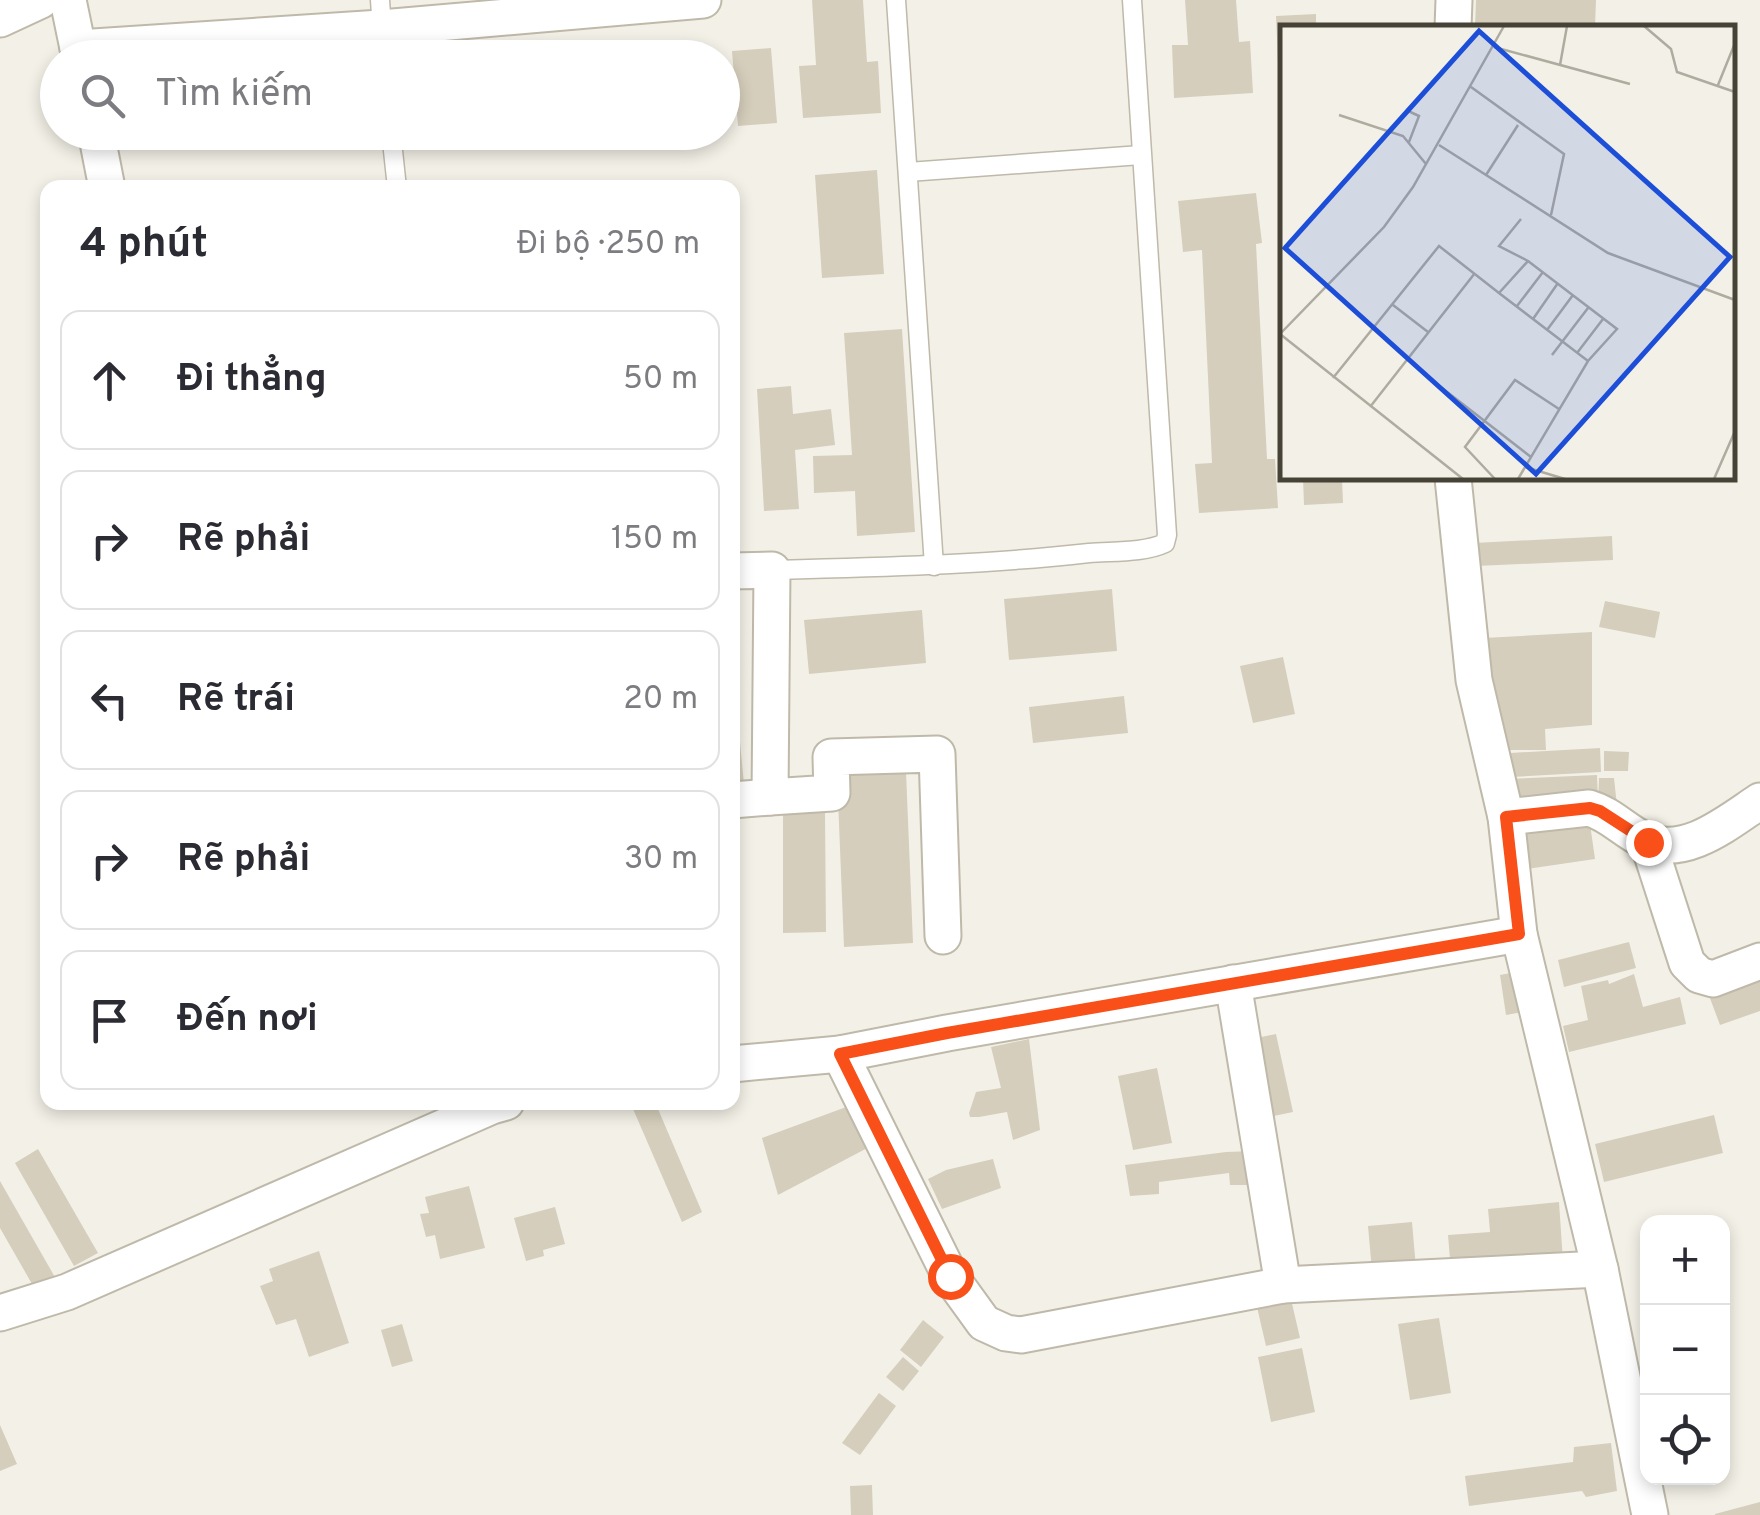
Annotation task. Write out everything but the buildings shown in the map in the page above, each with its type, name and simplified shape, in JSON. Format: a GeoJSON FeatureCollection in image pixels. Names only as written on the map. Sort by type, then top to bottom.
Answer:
{"type":"FeatureCollection","features":[{"type":"Feature","properties":{"kind":"street"},"geometry":{"type":"LineString","coordinates":[[0,20],[41,0]]}},
{"type":"Feature","properties":{"kind":"street"},"geometry":{"type":"LineString","coordinates":[[68,0],[76,40]]}},
{"type":"Feature","properties":{"kind":"street"},"geometry":{"type":"LineString","coordinates":[[243,40],[703,0]]}},
{"type":"Feature","properties":{"kind":"street"},"geometry":{"type":"LineString","coordinates":[[1453,25],[1454,0]]}},
{"type":"Feature","properties":{"kind":"street"},"geometry":{"type":"LineString","coordinates":[[100,150],[105,180]]}},
{"type":"Feature","properties":{"kind":"street"},"geometry":{"type":"LineString","coordinates":[[1453,480],[1474,680],[1506,817],[1519,934],[1600,1269],[1642,1512]]}},
{"type":"Feature","properties":{"kind":"street"},"geometry":{"type":"LineString","coordinates":[[740,571],[772,570],[770,797]]}},
{"type":"Feature","properties":{"kind":"street"},"geometry":{"type":"LineString","coordinates":[[740,799],[832,793],[831,757],[937,754],[943,936]]}},
{"type":"Feature","properties":{"kind":"street"},"geometry":{"type":"LineString","coordinates":[[1506,817],[1590,808],[1648,842],[1672,845],[1712,832],[1760,801]]}},
{"type":"Feature","properties":{"kind":"street"},"geometry":{"type":"LineString","coordinates":[[1648,842],[1687,963],[1700,975],[1713,979],[1760,961]]}},
{"type":"Feature","properties":{"kind":"street"},"geometry":{"type":"LineString","coordinates":[[740,1063],[840,1054],[1519,934]]}},
{"type":"Feature","properties":{"kind":"street"},"geometry":{"type":"LineString","coordinates":[[1233,982],[1283,1285]]}},
{"type":"Feature","properties":{"kind":"street"},"geometry":{"type":"LineString","coordinates":[[840,1054],[950,1276],[984,1323],[1006,1333],[1020,1334],[1283,1285],[1600,1269]]}},
{"type":"Feature","properties":{"kind":"street"},"geometry":{"type":"LineString","coordinates":[[0,1313],[67,1292],[485,1110]]}},
{"type":"Feature","properties":{"kind":"lane"},"geometry":{"type":"LineString","coordinates":[[896,0],[934,566]]}},
{"type":"Feature","properties":{"kind":"lane"},"geometry":{"type":"LineString","coordinates":[[772,570],[934,566],[1155,548],[1165,543],[1132,0]]}},
{"type":"Feature","properties":{"kind":"lane"},"geometry":{"type":"LineString","coordinates":[[393,150],[395,180]]}},
{"type":"Feature","properties":{"kind":"lane"},"geometry":{"type":"LineString","coordinates":[[908,172],[1142,155]]}},
{"type":"Feature","properties":{"kind":"route"},"geometry":{"type":"LineString","coordinates":[[950,1276],[840,1054],[1519,934],[1506,817],[1590,808],[1648,842]]}}]}
